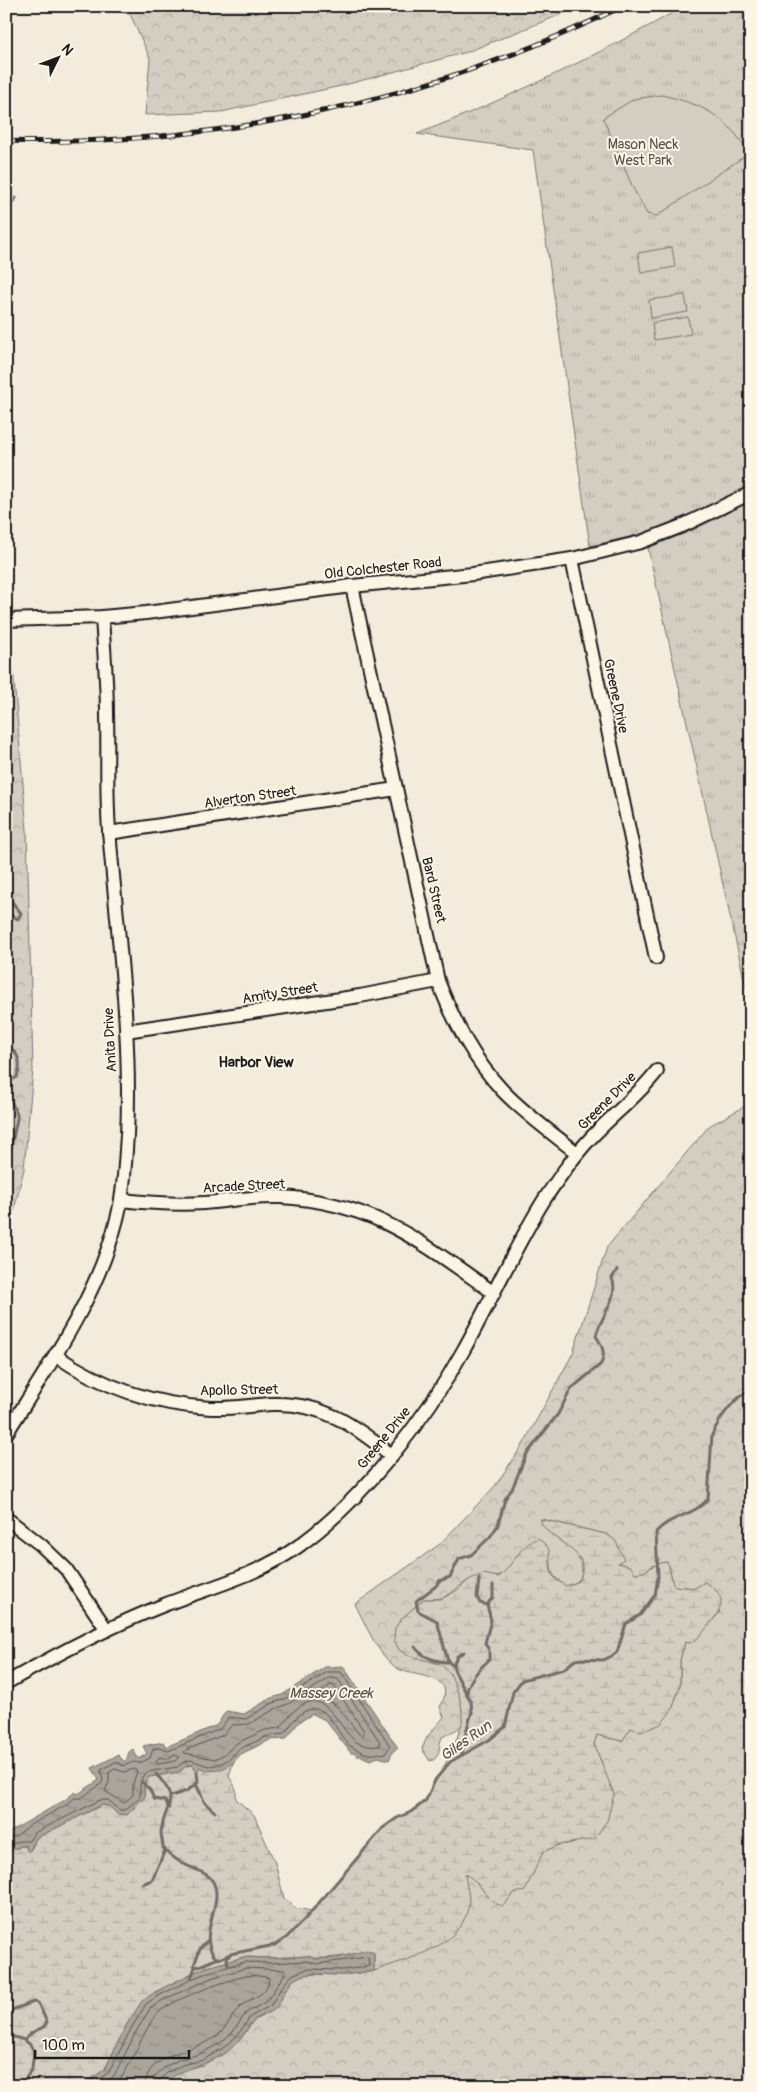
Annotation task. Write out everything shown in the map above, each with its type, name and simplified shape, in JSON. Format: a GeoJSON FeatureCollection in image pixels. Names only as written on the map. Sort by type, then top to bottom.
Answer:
{"type":"FeatureCollection","features":[{"type":"Feature","properties":{"kind":"street","name":"Old Colchester Road"},"geometry":{"type":"LineString","coordinates":[[6,620],[102,617],[352,586],[473,574],[572,559],[642,542],[682,526],[751,493]]}},
{"type":"Feature","properties":{"kind":"street","name":"Greene Drive"},"geometry":{"type":"LineString","coordinates":[[572,559],[656,958]]}},
{"type":"Feature","properties":{"kind":"street","name":"Bard Street"},"geometry":{"type":"LineString","coordinates":[[352,586],[438,982],[452,1016],[473,1053],[489,1075],[518,1104],[577,1153]]}},
{"type":"Feature","properties":{"kind":"street","name":"Anita Drive"},"geometry":{"type":"LineString","coordinates":[[6,1434],[55,1356],[94,1286],[110,1243],[121,1200],[127,1121],[126,1031],[109,833],[107,700],[102,617]]}},
{"type":"Feature","properties":{"kind":"street","name":"Alverton Street"},"geometry":{"type":"LineString","coordinates":[[109,833],[396,789]]}},
{"type":"Feature","properties":{"kind":"street","name":"Amity Street"},"geometry":{"type":"LineString","coordinates":[[126,1031],[360,996],[438,982]]}},
{"type":"Feature","properties":{"kind":"street","name":"Greene Drive"},"geometry":{"type":"LineString","coordinates":[[6,1683],[107,1630],[163,1606],[249,1574],[298,1547],[345,1506],[391,1455],[420,1419],[448,1378],[543,1201],[577,1153],[645,1086],[657,1071]]}},
{"type":"Feature","properties":{"kind":"street","name":"Arcade Street"},"geometry":{"type":"LineString","coordinates":[[121,1200],[177,1204],[279,1197],[342,1206],[375,1217],[407,1233],[494,1293]]}},
{"type":"Feature","properties":{"kind":"street","name":"Apollo Street"},"geometry":{"type":"LineString","coordinates":[[55,1356],[105,1385],[157,1401],[213,1408],[287,1404],[323,1411],[341,1419],[366,1435],[391,1455]]}},
{"type":"Feature","properties":{"kind":"street"},"geometry":{"type":"LineString","coordinates":[[6,1518],[41,1545],[66,1569],[107,1630]]}},
{"type":"Feature","properties":{"kind":"green space"},"geometry":{"type":"Polygon","coordinates":[[[91,6],[582,6],[467,52],[341,86],[221,112],[145,115],[150,58],[130,14],[91,6]]]}},
{"type":"Feature","properties":{"kind":"green space","name":"Mason Neck West Park"},"geometry":{"type":"Polygon","coordinates":[[[685,6],[751,6],[751,485],[672,524],[646,533],[590,546],[533,150],[417,134],[486,106],[553,75],[620,42],[685,6]]]}},
{"type":"Feature","properties":{"kind":"green space"},"geometry":{"type":"Polygon","coordinates":[[[662,95],[690,103],[712,114],[731,129],[749,153],[657,216],[647,214],[633,188],[603,118],[634,99],[662,95]]]}},
{"type":"Feature","properties":{"kind":"green space"},"geometry":{"type":"Polygon","coordinates":[[[672,247],[675,267],[641,273],[638,253],[672,247]]]}},
{"type":"Feature","properties":{"kind":"green space"},"geometry":{"type":"Polygon","coordinates":[[[685,295],[688,312],[651,318],[649,300],[685,295]]]}},
{"type":"Feature","properties":{"kind":"green space"},"geometry":{"type":"Polygon","coordinates":[[[688,317],[691,334],[654,340],[652,323],[688,317]]]}},
{"type":"Feature","properties":{"kind":"green space"},"geometry":{"type":"Polygon","coordinates":[[[751,501],[751,1010],[648,548],[693,530],[751,501]]]}},
{"type":"Feature","properties":{"kind":"green space"},"geometry":{"type":"Polygon","coordinates":[[[6,634],[10,634],[27,830],[33,1070],[24,1169],[6,1243],[6,634]]]}},
{"type":"Feature","properties":{"kind":"green space"},"geometry":{"type":"Polygon","coordinates":[[[751,1103],[751,2086],[162,2086],[170,2077],[184,2069],[204,2065],[241,2039],[253,2021],[275,2009],[294,1979],[307,1974],[343,1975],[374,1971],[424,1952],[464,1874],[473,1878],[486,1894],[503,1906],[538,1862],[543,1852],[558,1845],[575,1843],[602,1764],[594,1744],[597,1735],[622,1741],[631,1728],[672,1710],[680,1685],[680,1660],[685,1642],[708,1626],[720,1612],[695,1588],[674,1586],[666,1562],[652,1566],[644,1573],[635,1573],[618,1563],[624,1558],[606,1534],[541,1519],[551,1534],[579,1558],[582,1566],[581,1576],[577,1582],[566,1586],[554,1576],[551,1562],[519,1553],[509,1568],[501,1574],[471,1579],[445,1597],[424,1599],[402,1618],[426,1657],[446,1669],[455,1683],[460,1699],[463,1724],[442,1737],[438,1755],[434,1760],[430,1761],[422,1749],[427,1737],[444,1717],[440,1707],[444,1695],[444,1687],[431,1678],[402,1671],[388,1661],[372,1638],[355,1604],[440,1544],[495,1486],[524,1443],[573,1353],[607,1247],[709,1126],[751,1103]]]}},
{"type":"Feature","properties":{"kind":"green space"},"geometry":{"type":"Polygon","coordinates":[[[540,1519],[606,1534],[615,1540],[624,1559],[618,1563],[630,1566],[635,1573],[640,1573],[657,1564],[667,1562],[674,1586],[695,1588],[705,1582],[721,1598],[720,1609],[717,1615],[698,1638],[690,1643],[685,1642],[680,1660],[680,1685],[672,1710],[661,1724],[641,1732],[631,1728],[622,1741],[597,1735],[594,1744],[614,1794],[607,1821],[594,1839],[558,1845],[543,1852],[525,1891],[514,1893],[503,1906],[493,1902],[471,1877],[465,1874],[469,1905],[462,1923],[454,1934],[443,1943],[416,1956],[374,1971],[374,1953],[316,1959],[308,1956],[244,1957],[207,1967],[155,1992],[127,2024],[105,2069],[83,2085],[6,2086],[6,1853],[21,1846],[32,1848],[36,1838],[102,1805],[109,1806],[117,1814],[144,1791],[146,1780],[149,1777],[179,1772],[186,1766],[193,1765],[197,1771],[199,1767],[212,1770],[233,1763],[229,1776],[236,1789],[236,1799],[254,1815],[275,1863],[284,1898],[295,1908],[312,1911],[383,1828],[397,1818],[413,1811],[426,1800],[452,1751],[462,1724],[462,1709],[459,1695],[450,1673],[440,1664],[407,1655],[399,1650],[394,1640],[395,1628],[402,1618],[424,1599],[441,1599],[456,1591],[470,1579],[483,1574],[499,1577],[526,1545],[538,1538],[549,1550],[551,1571],[555,1578],[566,1586],[577,1582],[581,1576],[582,1566],[579,1559],[574,1552],[544,1527],[540,1519]]]}},
{"type":"Feature","properties":{"kind":"water","name":"Massey Creek"},"geometry":{"type":"Polygon","coordinates":[[[343,1666],[398,1748],[393,1751],[389,1760],[378,1757],[370,1760],[357,1756],[357,1753],[351,1753],[325,1720],[313,1714],[299,1722],[286,1739],[270,1740],[241,1754],[233,1763],[220,1770],[206,1771],[200,1767],[197,1772],[193,1765],[186,1766],[179,1772],[149,1777],[144,1786],[145,1797],[127,1815],[117,1814],[109,1806],[102,1805],[36,1838],[30,1851],[27,1851],[26,1846],[23,1845],[6,1853],[6,1834],[65,1800],[75,1792],[78,1794],[99,1780],[92,1768],[118,1755],[126,1761],[129,1752],[133,1749],[138,1759],[147,1754],[143,1746],[163,1742],[166,1747],[217,1725],[226,1711],[244,1714],[271,1698],[282,1695],[325,1667],[343,1666]]]}},
{"type":"Feature","properties":{"kind":"water"},"geometry":{"type":"Polygon","coordinates":[[[367,1950],[374,1953],[374,1971],[344,1975],[312,1974],[300,1976],[289,1985],[276,2008],[253,2021],[238,2041],[225,2053],[176,2075],[162,2086],[82,2086],[105,2069],[127,2024],[142,2001],[155,1992],[192,1973],[244,1957],[308,1956],[316,1959],[337,1958],[367,1950]]]}},
{"type":"Feature","properties":{"kind":"waterway"},"geometry":{"type":"LineString","coordinates":[[6,210],[16,198]]}},
{"type":"Feature","properties":{"kind":"waterway"},"geometry":{"type":"LineString","coordinates":[[6,802],[10,810],[6,823]]}},
{"type":"Feature","properties":{"kind":"waterway"},"geometry":{"type":"LineString","coordinates":[[6,892],[21,913],[18,919],[6,913]]}},
{"type":"Feature","properties":{"kind":"waterway"},"geometry":{"type":"LineString","coordinates":[[6,1045],[17,1055],[19,1063],[17,1077],[9,1082],[6,1087]]}},
{"type":"Feature","properties":{"kind":"waterway"},"geometry":{"type":"LineString","coordinates":[[6,1090],[17,1114],[6,1172]]}},
{"type":"Feature","properties":{"kind":"waterway"},"geometry":{"type":"LineString","coordinates":[[6,1213],[8,1226],[6,1234]]}},
{"type":"Feature","properties":{"kind":"waterway"},"geometry":{"type":"LineString","coordinates":[[462,1754],[472,1712],[471,1702],[453,1666],[448,1661],[437,1621],[418,1611],[416,1601],[436,1586],[439,1581],[450,1577],[459,1559],[471,1555],[490,1537],[498,1525],[505,1499],[512,1489],[526,1455],[558,1414],[571,1389],[601,1364],[603,1349],[596,1336],[612,1300],[614,1285],[612,1278],[617,1270]]}},
{"type":"Feature","properties":{"kind":"waterway","name":"Giles Run"},"geometry":{"type":"LineString","coordinates":[[228,1965],[227,1959],[230,1954],[275,1945],[286,1938],[305,1919],[383,1828],[397,1818],[413,1811],[426,1800],[435,1780],[450,1762],[489,1740],[505,1727],[513,1692],[522,1680],[564,1669],[575,1660],[603,1660],[617,1652],[626,1624],[640,1615],[655,1595],[658,1577],[656,1532],[662,1526],[696,1509],[708,1499],[712,1435],[728,1409],[739,1397],[751,1389]]}},
{"type":"Feature","properties":{"kind":"waterway"},"geometry":{"type":"LineString","coordinates":[[479,1579],[477,1597],[480,1603],[487,1605]]}},
{"type":"Feature","properties":{"kind":"waterway"},"geometry":{"type":"LineString","coordinates":[[467,1692],[472,1678],[489,1660],[489,1650],[485,1643],[491,1620],[487,1605],[493,1597],[493,1585]]}},
{"type":"Feature","properties":{"kind":"waterway"},"geometry":{"type":"LineString","coordinates":[[415,1647],[421,1654],[430,1658],[449,1662]]}},
{"type":"Feature","properties":{"kind":"waterway"},"geometry":{"type":"LineString","coordinates":[[453,1666],[457,1656],[464,1652]]}},
{"type":"Feature","properties":{"kind":"waterway"},"geometry":{"type":"LineString","coordinates":[[171,1796],[187,1791],[198,1782],[197,1772]]}},
{"type":"Feature","properties":{"kind":"waterway"},"geometry":{"type":"LineString","coordinates":[[156,1774],[164,1783],[170,1797],[161,1832],[163,1848],[178,1860],[204,1873],[211,1879],[215,1887],[216,1897],[209,1927],[208,1938],[210,1948],[215,1957],[219,1959],[230,1954]]}},
{"type":"Feature","properties":{"kind":"waterway"},"geometry":{"type":"LineString","coordinates":[[142,1782],[150,1790],[154,1799],[165,1801],[169,1808]]}},
{"type":"Feature","properties":{"kind":"waterway"},"geometry":{"type":"LineString","coordinates":[[196,1784],[205,1803],[215,1812]]}},
{"type":"Feature","properties":{"kind":"waterway"},"geometry":{"type":"LineString","coordinates":[[142,1884],[152,1880],[165,1850]]}},
{"type":"Feature","properties":{"kind":"waterway"},"geometry":{"type":"LineString","coordinates":[[208,1940],[200,1949],[194,1965],[197,1967],[216,1959]]}},
{"type":"Feature","properties":{"kind":"waterway"},"geometry":{"type":"LineString","coordinates":[[191,1978],[195,1967]]}},
{"type":"Feature","properties":{"kind":"waterway"},"geometry":{"type":"LineString","coordinates":[[6,2012],[34,2002],[38,2003],[47,2022],[43,2027],[31,2033],[25,2040]]}},
{"type":"Feature","properties":{"kind":"waterway"},"geometry":{"type":"LineString","coordinates":[[6,2035],[26,2041],[34,2051],[32,2069],[26,2078],[24,2086]]}},
{"type":"Feature","properties":{"kind":"waterway"},"geometry":{"type":"LineString","coordinates":[[6,2082],[11,2086]]}},
{"type":"Feature","properties":{"kind":"railway"},"geometry":{"type":"LineString","coordinates":[[6,141],[86,141],[165,136],[244,126],[323,111],[400,92],[476,68],[551,39],[623,6]]}},
{"type":"Feature","properties":{"kind":"district","name":"Harbor View"},"geometry":{"type":"Point","coordinates":[256,1062]}}]}
